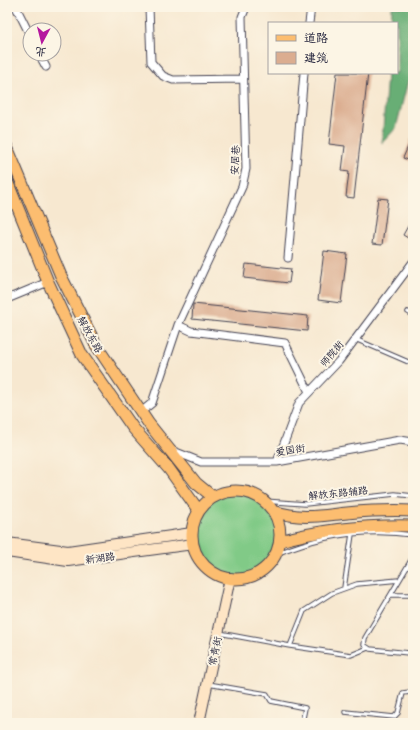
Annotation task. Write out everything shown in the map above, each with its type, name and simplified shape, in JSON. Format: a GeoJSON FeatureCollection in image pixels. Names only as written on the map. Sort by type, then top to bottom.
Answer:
{"type":"FeatureCollection","features":[{"type":"Feature","properties":{"kind":"main road","name":"解放东路"},"geometry":{"type":"LineString","coordinates":[[7,147],[61,276],[92,338],[141,412],[196,483],[213,497]]}},
{"type":"Feature","properties":{"kind":"main road","name":"解放东路"},"geometry":{"type":"LineString","coordinates":[[7,181],[48,282],[82,355],[133,428],[169,469],[199,511]]}},
{"type":"Feature","properties":{"kind":"main road"},"geometry":{"type":"LineString","coordinates":[[239,491],[253,494],[264,501],[273,512],[280,528],[280,541],[276,554],[268,565],[257,574],[244,578],[230,578],[217,575],[206,567],[198,557],[193,544],[192,533],[194,522],[199,511],[213,497],[226,492],[239,491]]}},
{"type":"Feature","properties":{"kind":"main road"},"geometry":{"type":"LineString","coordinates":[[273,512],[293,517],[313,518],[348,513],[413,511]]}},
{"type":"Feature","properties":{"kind":"main road"},"geometry":{"type":"LineString","coordinates":[[280,541],[314,532],[349,528],[413,526]]}},
{"type":"Feature","properties":{"kind":"main road","name":"新湖路"},"geometry":{"type":"LineString","coordinates":[[7,543],[68,551],[192,533]]}},
{"type":"Feature","properties":{"kind":"main road","name":"新湖路"},"geometry":{"type":"LineString","coordinates":[[7,552],[68,561],[193,544]]}},
{"type":"Feature","properties":{"kind":"main road","name":"常青街"},"geometry":{"type":"LineString","coordinates":[[199,723],[230,578]]}},
{"type":"Feature","properties":{"kind":"street"},"geometry":{"type":"LineString","coordinates":[[16,7],[24,22]]}},
{"type":"Feature","properties":{"kind":"street"},"geometry":{"type":"LineString","coordinates":[[149,7],[151,62],[163,76],[173,80],[244,79]]}},
{"type":"Feature","properties":{"kind":"street","name":"安居巷"},"geometry":{"type":"LineString","coordinates":[[141,412],[152,403],[178,325],[242,187],[246,169],[242,17],[246,7]]}},
{"type":"Feature","properties":{"kind":"street"},"geometry":{"type":"LineString","coordinates":[[309,22],[310,7]]}},
{"type":"Feature","properties":{"kind":"street"},"geometry":{"type":"LineString","coordinates":[[43,62],[46,67]]}},
{"type":"Feature","properties":{"kind":"street"},"geometry":{"type":"LineString","coordinates":[[288,258],[304,74]]}},
{"type":"Feature","properties":{"kind":"street","name":"师院街"},"geometry":{"type":"LineString","coordinates":[[277,462],[299,403],[339,361],[413,262]]}},
{"type":"Feature","properties":{"kind":"street"},"geometry":{"type":"LineString","coordinates":[[7,299],[48,282]]}},
{"type":"Feature","properties":{"kind":"street"},"geometry":{"type":"LineString","coordinates":[[178,325],[190,331],[284,343],[309,392]]}},
{"type":"Feature","properties":{"kind":"street","name":"爱国街"},"geometry":{"type":"LineString","coordinates":[[170,450],[201,462],[277,462],[400,440],[413,442]]}},
{"type":"Feature","properties":{"kind":"lane"},"geometry":{"type":"LineString","coordinates":[[408,312],[413,315]]}},
{"type":"Feature","properties":{"kind":"lane"},"geometry":{"type":"LineString","coordinates":[[355,339],[413,364]]}},
{"type":"Feature","properties":{"kind":"lane","name":"解放东路辅路"},"geometry":{"type":"LineString","coordinates":[[264,501],[305,504],[395,494],[413,496]]}},
{"type":"Feature","properties":{"kind":"lane"},"geometry":{"type":"LineString","coordinates":[[276,554],[302,543],[352,534],[397,533],[413,536]]}},
{"type":"Feature","properties":{"kind":"lane"},"geometry":{"type":"LineString","coordinates":[[344,588],[352,534]]}},
{"type":"Feature","properties":{"kind":"lane"},"geometry":{"type":"LineString","coordinates":[[409,653],[370,649],[364,645],[365,638],[413,557]]}},
{"type":"Feature","properties":{"kind":"lane"},"geometry":{"type":"LineString","coordinates":[[290,646],[304,611],[332,593],[357,584],[400,580]]}},
{"type":"Feature","properties":{"kind":"lane"},"geometry":{"type":"LineString","coordinates":[[391,595],[413,595]]}},
{"type":"Feature","properties":{"kind":"lane"},"geometry":{"type":"LineString","coordinates":[[218,633],[351,655],[368,648]]}},
{"type":"Feature","properties":{"kind":"lane"},"geometry":{"type":"LineString","coordinates":[[413,646],[409,653],[413,664]]}},
{"type":"Feature","properties":{"kind":"lane"},"geometry":{"type":"LineString","coordinates":[[207,683],[267,694],[271,701],[305,708],[302,723]]}},
{"type":"Feature","properties":{"kind":"lane"},"geometry":{"type":"LineString","coordinates":[[345,712],[394,717],[398,713],[403,693],[410,692],[413,694]]}},
{"type":"Feature","properties":{"kind":"green space"},"geometry":{"type":"Polygon","coordinates":[[[392,7],[413,7],[413,81],[408,81],[396,128],[382,143],[387,74],[398,74],[398,22],[391,22],[392,7]]]}},
{"type":"Feature","properties":{"kind":"green space"},"geometry":{"type":"Polygon","coordinates":[[[236,491],[253,495],[267,504],[276,518],[280,535],[276,552],[267,566],[253,575],[236,579],[219,575],[205,566],[196,552],[192,535],[196,518],[205,504],[219,495],[236,491]]]}},
{"type":"Feature","properties":{"kind":"building"},"geometry":{"type":"Polygon","coordinates":[[[337,74],[368,74],[354,198],[346,197],[349,172],[342,171],[345,146],[329,144],[337,74]]]}},
{"type":"Feature","properties":{"kind":"building"},"geometry":{"type":"Polygon","coordinates":[[[413,135],[413,162],[403,158],[413,135]]]}},
{"type":"Feature","properties":{"kind":"building"},"geometry":{"type":"Polygon","coordinates":[[[378,198],[388,199],[382,245],[372,244],[378,198]]]}},
{"type":"Feature","properties":{"kind":"building"},"geometry":{"type":"Polygon","coordinates":[[[413,217],[413,241],[403,235],[413,217]]]}},
{"type":"Feature","properties":{"kind":"building"},"geometry":{"type":"Polygon","coordinates":[[[324,251],[347,254],[341,303],[318,300],[324,251]]]}},
{"type":"Feature","properties":{"kind":"building"},"geometry":{"type":"Polygon","coordinates":[[[246,264],[291,269],[289,283],[244,278],[246,264]]]}},
{"type":"Feature","properties":{"kind":"building"},"geometry":{"type":"Polygon","coordinates":[[[193,304],[308,316],[307,331],[192,319],[193,304]]]}}]}
